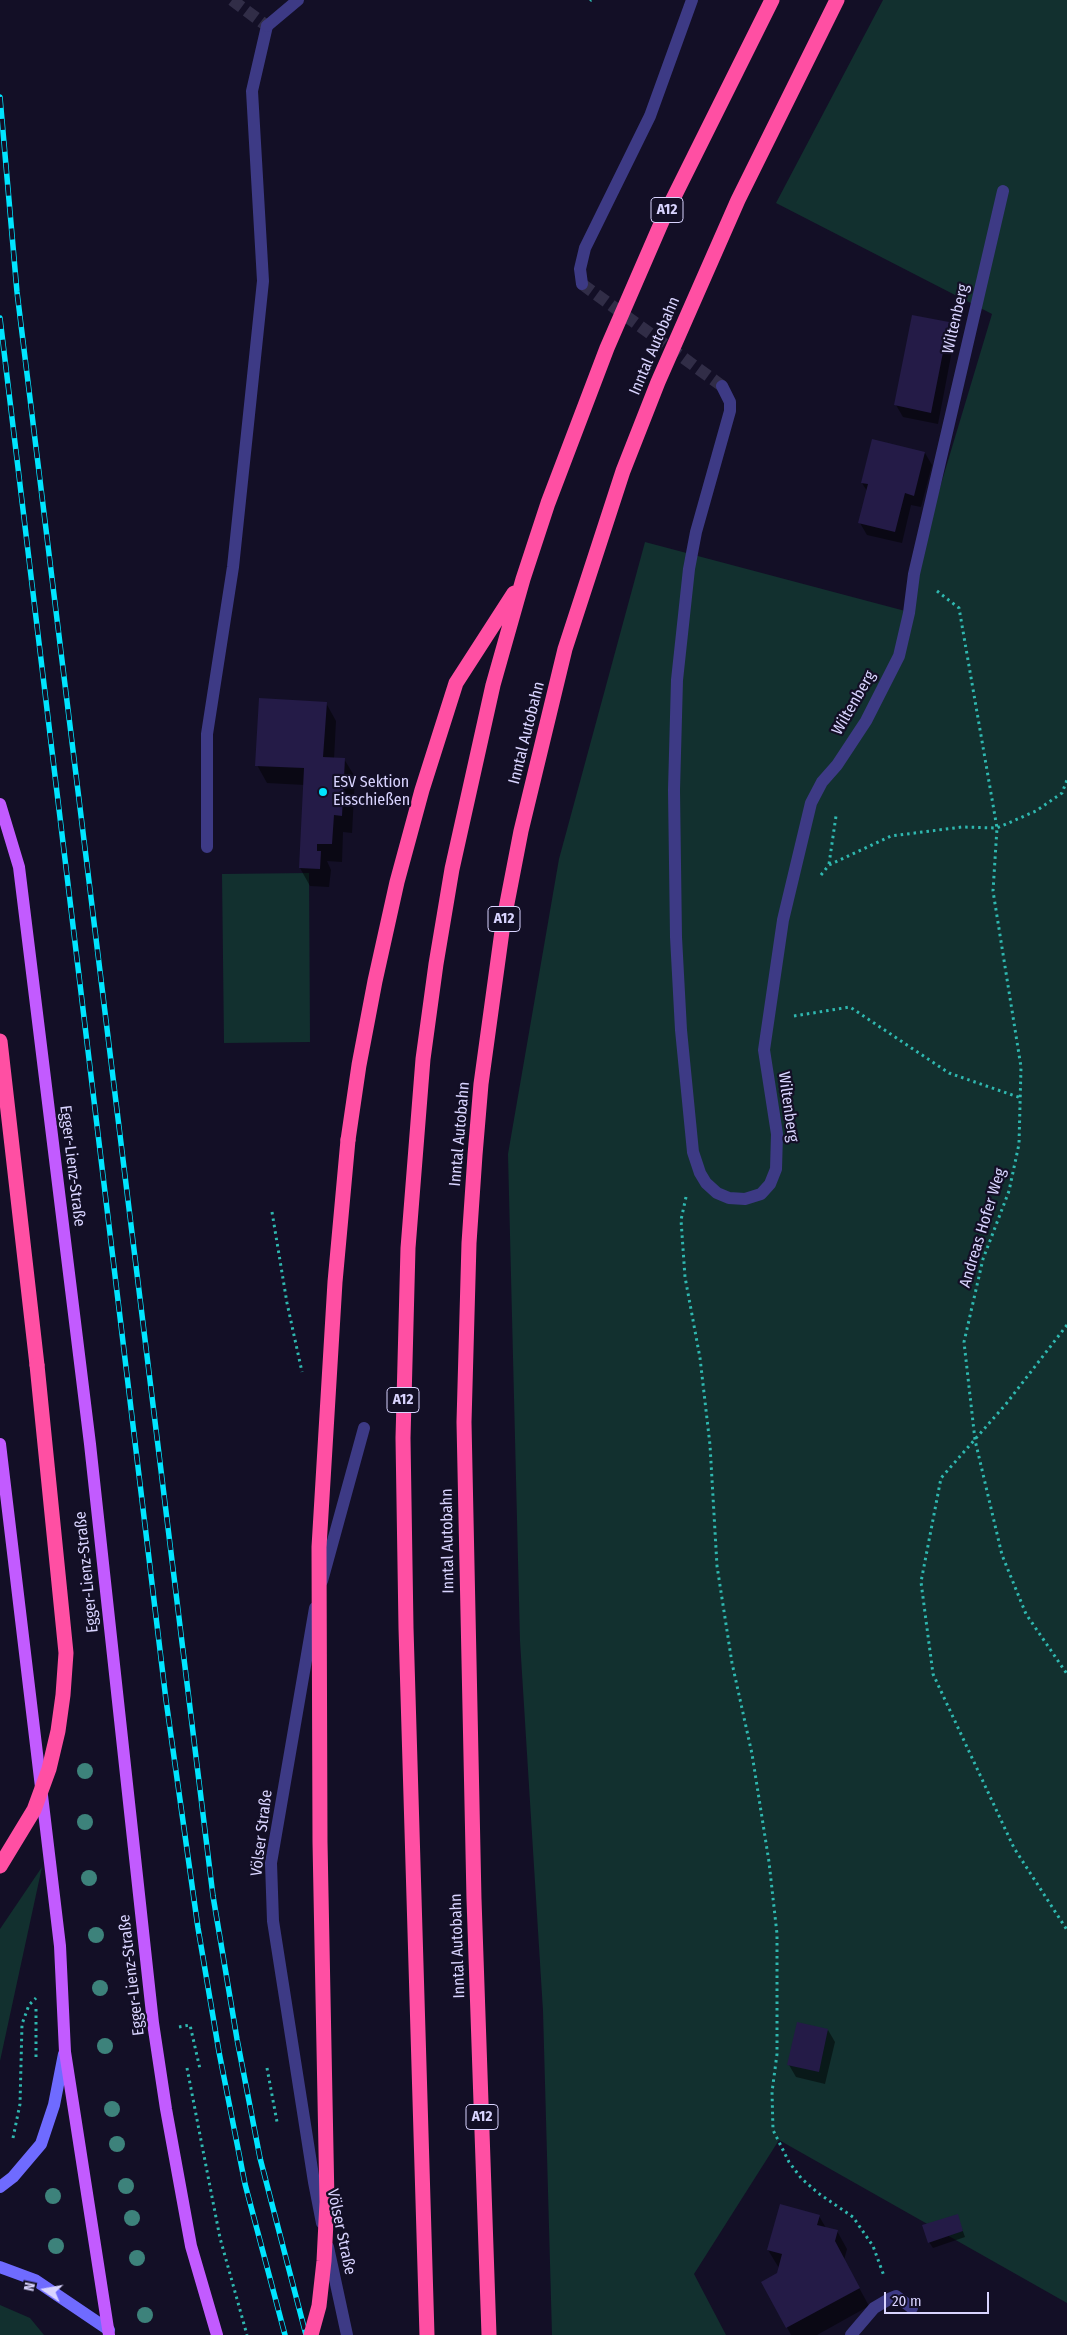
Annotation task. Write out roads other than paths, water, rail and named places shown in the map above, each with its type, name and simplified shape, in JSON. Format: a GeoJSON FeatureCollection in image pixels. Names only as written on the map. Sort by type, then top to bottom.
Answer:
{"type":"FeatureCollection","features":[{"type":"Feature","properties":{"kind":"highway","name":"A12"},"geometry":{"type":"LineString","coordinates":[[427,2335],[403,1533],[404,1342],[408,1248],[423,1059],[452,869],[493,686],[523,579],[576,428],[631,291],[667,210],[772,0]]}},
{"type":"Feature","properties":{"kind":"highway","name":"Inntal Autobahn"},"geometry":{"type":"LineString","coordinates":[[489,2335],[473,1869],[464,1422],[469,1243],[476,1137],[481,1084],[503,924],[521,831],[565,648],[623,471],[658,382],[738,200],[837,0]]}},
{"type":"Feature","properties":{"kind":"highway"},"geometry":{"type":"LineString","coordinates":[[312,2335],[319,2306],[324,2261],[327,2202],[320,1842],[319,1546],[335,1282],[348,1140],[374,982],[397,882],[422,790],[456,683],[523,579]]}},
{"type":"Feature","properties":{"kind":"highway"},"geometry":{"type":"LineString","coordinates":[[0,1041],[38,1365],[66,1652],[58,1731],[49,1769],[34,1810],[0,1866]]}},
{"type":"Feature","properties":{"kind":"main road","name":"Egger-Lienz-Straße"},"geometry":{"type":"LineString","coordinates":[[0,804],[19,867],[89,1434],[153,2023],[191,2246],[217,2335]]}},
{"type":"Feature","properties":{"kind":"main road"},"geometry":{"type":"LineString","coordinates":[[0,1444],[60,1946],[65,2052],[112,2333]]}},
{"type":"Feature","properties":{"kind":"main road"},"geometry":{"type":"LineString","coordinates":[[0,2187],[13,2177],[41,2144],[54,2105],[65,2052]]}},
{"type":"Feature","properties":{"kind":"main road"},"geometry":{"type":"LineString","coordinates":[[0,2267],[35,2280],[112,2333]]}},
{"type":"Feature","properties":{"kind":"street"},"geometry":{"type":"LineString","coordinates":[[207,847],[207,734],[233,567],[263,281],[252,91],[267,26],[298,0]]}},
{"type":"Feature","properties":{"kind":"street"},"geometry":{"type":"LineString","coordinates":[[582,284],[580,269],[585,248],[650,116],[692,0]]}},
{"type":"Feature","properties":{"kind":"street","name":"Wiltenberg"},"geometry":{"type":"LineString","coordinates":[[722,386],[730,402],[730,411],[696,532],[689,569],[677,680],[674,808],[676,937],[681,1030],[693,1152],[700,1173],[706,1183],[716,1193],[729,1198],[745,1199],[760,1194],[770,1184],[776,1169],[778,1150],[764,1050],[783,920],[811,803],[822,782],[837,765],[866,721],[899,656],[909,613],[914,574],[1003,191]]}},
{"type":"Feature","properties":{"kind":"street","name":"Völser Straße"},"geometry":{"type":"LineString","coordinates":[[347,2335],[314,2182],[272,1921],[271,1863],[314,1613],[364,1428]]}},
{"type":"Feature","properties":{"kind":"street"},"geometry":{"type":"LineString","coordinates":[[851,2335],[874,2308],[896,2296],[912,2308]]}},
{"type":"Feature","properties":{"kind":"tunnel"},"geometry":{"type":"LineString","coordinates":[[232,0],[267,26]]}},
{"type":"Feature","properties":{"kind":"tunnel"},"geometry":{"type":"LineString","coordinates":[[582,284],[722,386]]}},
{"type":"Feature","properties":{"kind":"railway"},"geometry":{"type":"LineString","coordinates":[[0,97],[17,292],[213,1896],[237,2039],[260,2158],[306,2335]]}},
{"type":"Feature","properties":{"kind":"railway"},"geometry":{"type":"LineString","coordinates":[[0,318],[166,1700],[198,1928],[219,2052],[245,2184],[285,2335]]}},
{"type":"Feature","properties":{"kind":"place","name":"ESV Sektion Eisschießen"},"geometry":{"type":"Point","coordinates":[323,792]}}]}
